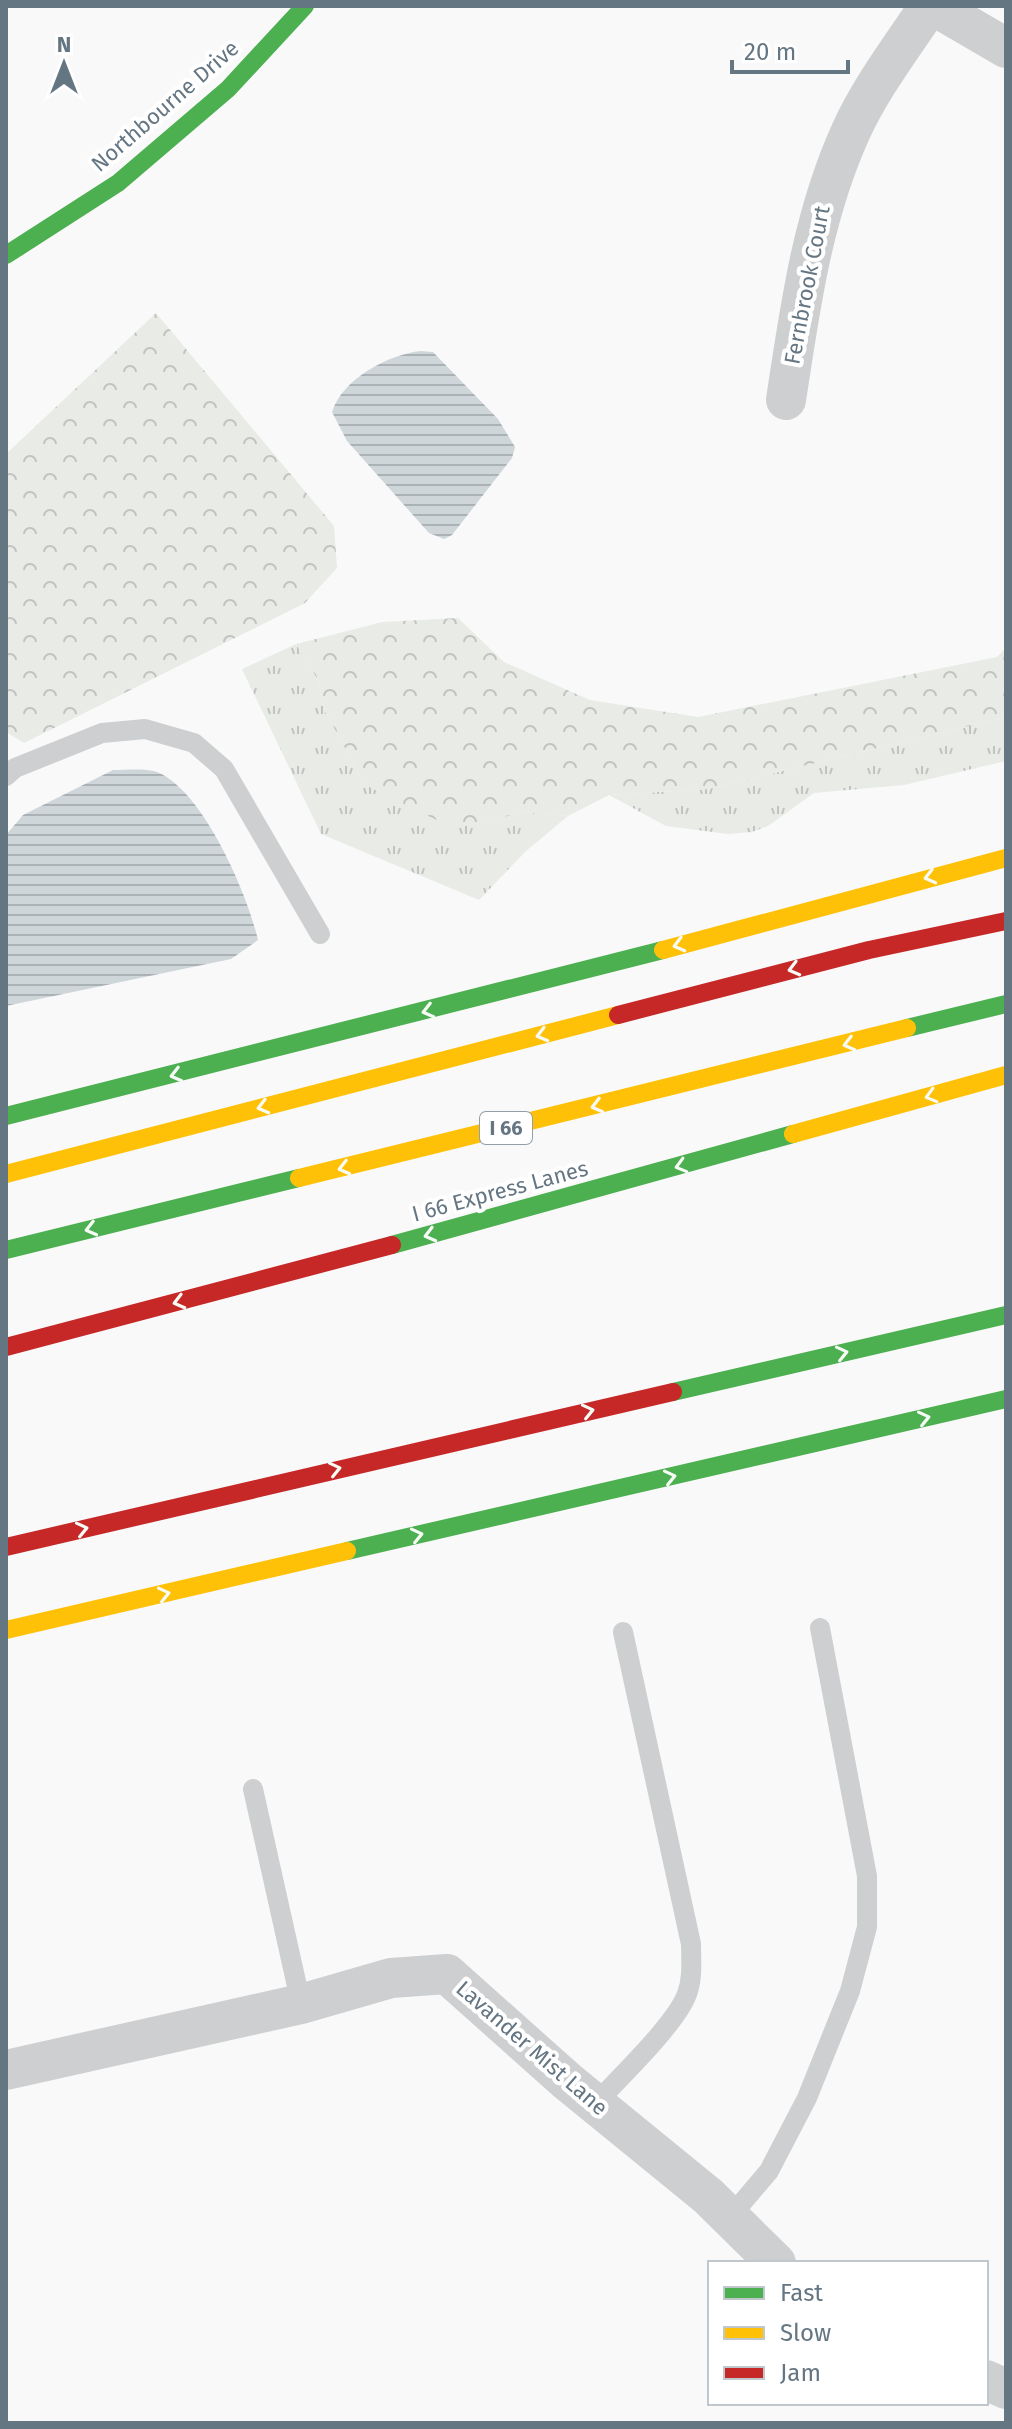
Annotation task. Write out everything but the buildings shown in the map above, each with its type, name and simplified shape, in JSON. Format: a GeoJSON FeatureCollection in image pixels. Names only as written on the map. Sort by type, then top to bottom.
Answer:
{"type":"FeatureCollection","features":[{"type":"Feature","properties":{"kind":"main road","name":"Northbourne Drive"},"geometry":{"type":"LineString","coordinates":[[6,255],[118,183],[228,89],[305,6]]}},
{"type":"Feature","properties":{"kind":"main road"},"geometry":{"type":"LineString","coordinates":[[6,1116],[554,979],[1006,858]]}},
{"type":"Feature","properties":{"kind":"main road"},"geometry":{"type":"LineString","coordinates":[[6,1174],[869,950],[1006,921]]}},
{"type":"Feature","properties":{"kind":"main road","name":"I 66"},"geometry":{"type":"LineString","coordinates":[[6,1250],[1006,1004]]}},
{"type":"Feature","properties":{"kind":"main road","name":"I 66 Express Lanes"},"geometry":{"type":"LineString","coordinates":[[6,1347],[456,1228],[1006,1075]]}},
{"type":"Feature","properties":{"kind":"main road"},"geometry":{"type":"LineString","coordinates":[[6,1547],[1006,1315]]}},
{"type":"Feature","properties":{"kind":"main road"},"geometry":{"type":"LineString","coordinates":[[6,1630],[1006,1399]]}},
{"type":"Feature","properties":{"kind":"street"},"geometry":{"type":"LineString","coordinates":[[932,6],[1006,48]]}},
{"type":"Feature","properties":{"kind":"street","name":"Fernbrook Court"},"geometry":{"type":"LineString","coordinates":[[786,400],[803,290],[824,200],[851,130],[932,6]]}},
{"type":"Feature","properties":{"kind":"street","name":"Lavander Mist Lane"},"geometry":{"type":"LineString","coordinates":[[6,2070],[301,2004],[391,1978],[447,1974],[730,2217],[774,2261]]}},
{"type":"Feature","properties":{"kind":"lane"},"geometry":{"type":"LineString","coordinates":[[6,776],[15,768],[102,733],[145,729],[194,743],[224,769],[320,934]]}},
{"type":"Feature","properties":{"kind":"lane"},"geometry":{"type":"LineString","coordinates":[[730,2217],[769,2171],[807,2098],[850,1991],[867,1927],[867,1876],[820,1628]]}},
{"type":"Feature","properties":{"kind":"lane"},"geometry":{"type":"LineString","coordinates":[[595,2104],[666,2025],[687,1996],[691,1974],[691,1944],[623,1632]]}},
{"type":"Feature","properties":{"kind":"lane"},"geometry":{"type":"LineString","coordinates":[[253,1789],[301,2004]]}},
{"type":"Feature","properties":{"kind":"green space"},"geometry":{"type":"Polygon","coordinates":[[[156,313],[334,526],[337,568],[305,603],[24,743],[6,732],[6,454],[156,313]]]}},
{"type":"Feature","properties":{"kind":"green space"},"geometry":{"type":"Polygon","coordinates":[[[458,618],[504,662],[590,700],[698,717],[997,657],[1006,648],[1006,717],[708,789],[609,795],[568,816],[519,812],[485,824],[447,825],[365,785],[325,711],[318,680],[296,644],[383,622],[458,618]]]}},
{"type":"Feature","properties":{"kind":"green space"},"geometry":{"type":"Polygon","coordinates":[[[296,644],[318,680],[325,711],[365,785],[485,824],[519,812],[568,816],[526,851],[479,900],[321,834],[242,669],[296,644]]]}},
{"type":"Feature","properties":{"kind":"green space"},"geometry":{"type":"Polygon","coordinates":[[[1006,717],[1006,761],[904,785],[814,793],[768,826],[752,832],[728,834],[666,826],[609,795],[708,789],[1006,717]]]}},
{"type":"Feature","properties":{"kind":"shaded area"},"geometry":{"type":"Polygon","coordinates":[[[421,351],[433,352],[498,419],[515,447],[512,458],[452,535],[444,539],[429,533],[347,441],[332,412],[346,389],[368,370],[395,357],[421,351]]]}},
{"type":"Feature","properties":{"kind":"shaded area"},"geometry":{"type":"Polygon","coordinates":[[[113,770],[157,772],[191,800],[207,821],[234,872],[258,940],[231,959],[6,1006],[6,835],[23,815],[113,770]]]}},
{"type":"Feature","properties":{"kind":"traffic: fast"},"geometry":{"type":"LineString","coordinates":[[6,255],[118,183],[228,89],[305,6]]}},
{"type":"Feature","properties":{"kind":"traffic: fast"},"geometry":{"type":"LineString","coordinates":[[6,1116],[663,950]]}},
{"type":"Feature","properties":{"kind":"traffic: fast"},"geometry":{"type":"LineString","coordinates":[[907,1028],[1006,1004]]}},
{"type":"Feature","properties":{"kind":"traffic: fast"},"geometry":{"type":"LineString","coordinates":[[392,1245],[793,1134]]}},
{"type":"Feature","properties":{"kind":"traffic: fast"},"geometry":{"type":"LineString","coordinates":[[6,1250],[299,1178]]}},
{"type":"Feature","properties":{"kind":"traffic: fast"},"geometry":{"type":"LineString","coordinates":[[673,1392],[1006,1315]]}},
{"type":"Feature","properties":{"kind":"traffic: fast"},"geometry":{"type":"LineString","coordinates":[[347,1551],[1006,1399]]}},
{"type":"Feature","properties":{"kind":"traffic: slow"},"geometry":{"type":"LineString","coordinates":[[663,950],[1006,858]]}},
{"type":"Feature","properties":{"kind":"traffic: slow"},"geometry":{"type":"LineString","coordinates":[[6,1174],[618,1015]]}},
{"type":"Feature","properties":{"kind":"traffic: slow"},"geometry":{"type":"LineString","coordinates":[[299,1178],[907,1028]]}},
{"type":"Feature","properties":{"kind":"traffic: slow"},"geometry":{"type":"LineString","coordinates":[[793,1134],[1006,1075]]}},
{"type":"Feature","properties":{"kind":"traffic: slow"},"geometry":{"type":"LineString","coordinates":[[6,1630],[347,1551]]}},
{"type":"Feature","properties":{"kind":"traffic: jam"},"geometry":{"type":"LineString","coordinates":[[618,1015],[869,950],[1006,921]]}},
{"type":"Feature","properties":{"kind":"traffic: jam"},"geometry":{"type":"LineString","coordinates":[[6,1347],[392,1245]]}},
{"type":"Feature","properties":{"kind":"traffic: jam"},"geometry":{"type":"LineString","coordinates":[[6,1547],[673,1392]]}}]}
